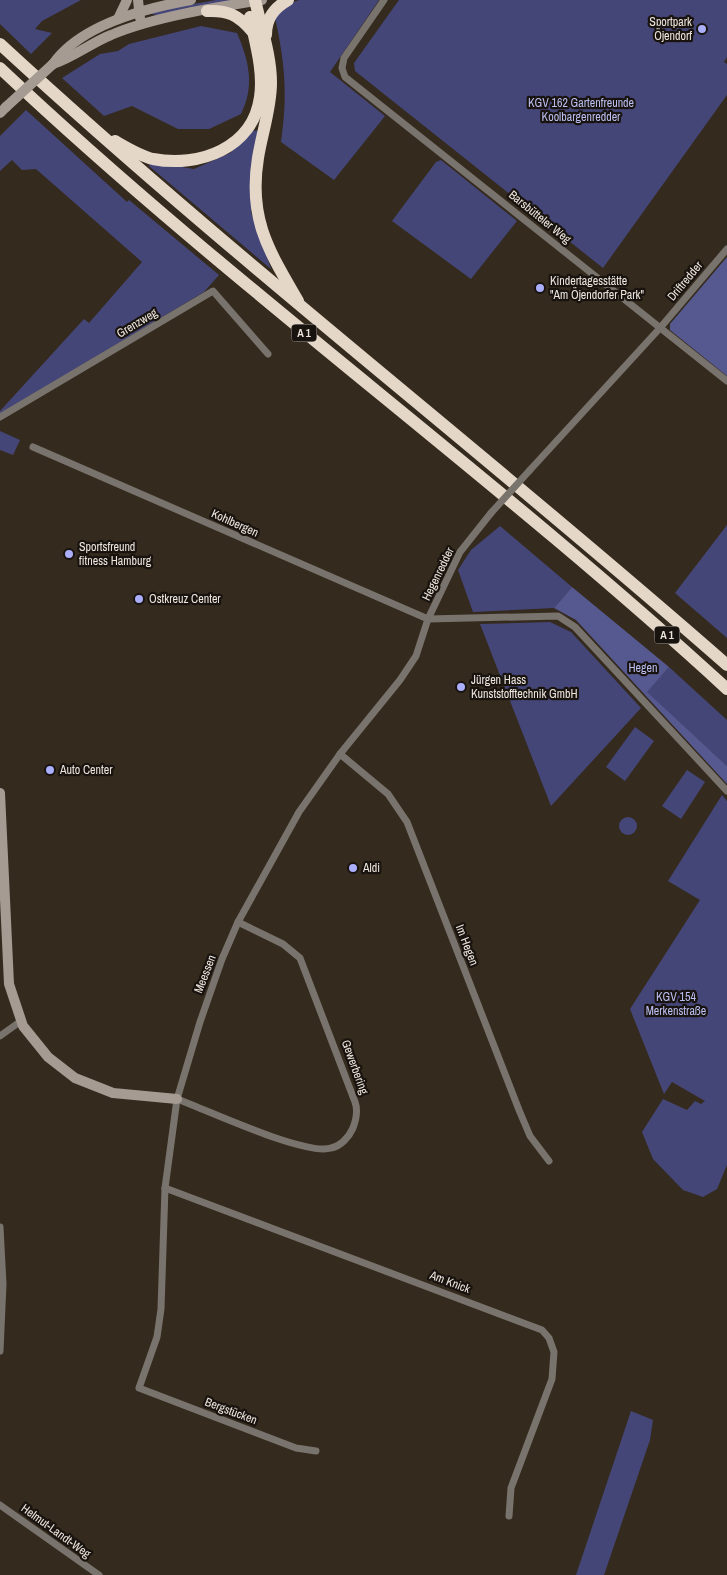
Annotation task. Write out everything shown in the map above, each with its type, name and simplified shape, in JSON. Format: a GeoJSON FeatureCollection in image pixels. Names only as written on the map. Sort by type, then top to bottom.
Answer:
{"type":"FeatureCollection","features":[{"type":"Feature","properties":{"kind":"highway"},"geometry":{"type":"LineString","coordinates":[[266,45],[269,17],[288,0]]}},
{"type":"Feature","properties":{"kind":"highway"},"geometry":{"type":"LineString","coordinates":[[253,1],[266,45],[270,70],[270,95],[256,170],[257,208],[262,232],[272,257],[303,310]]}},
{"type":"Feature","properties":{"kind":"highway"},"geometry":{"type":"LineString","coordinates":[[93,129],[140,154],[168,161],[197,160],[225,148],[245,132],[258,108],[260,96],[260,69],[253,31],[253,1]]}},
{"type":"Feature","properties":{"kind":"highway"},"geometry":{"type":"LineString","coordinates":[[207,11],[225,11],[234,14],[253,31]]}},
{"type":"Feature","properties":{"kind":"highway","name":"A 1"},"geometry":{"type":"LineString","coordinates":[[0,44],[93,129],[303,310],[640,588],[727,665]]}},
{"type":"Feature","properties":{"kind":"highway","name":"A 1"},"geometry":{"type":"LineString","coordinates":[[1,69],[163,213],[628,602],[727,689]]}},
{"type":"Feature","properties":{"kind":"street"},"geometry":{"type":"LineString","coordinates":[[118,19],[127,0],[138,13]]}},
{"type":"Feature","properties":{"kind":"street"},"geometry":{"type":"LineString","coordinates":[[138,0],[138,13],[142,24]]}},
{"type":"Feature","properties":{"kind":"street"},"geometry":{"type":"LineString","coordinates":[[145,0],[161,5]]}},
{"type":"Feature","properties":{"kind":"street"},"geometry":{"type":"LineString","coordinates":[[3,110],[53,64],[62,51],[118,19],[161,5],[191,0]]}},
{"type":"Feature","properties":{"kind":"street","name":"Barsbütteler Weg"},"geometry":{"type":"LineString","coordinates":[[384,0],[344,58],[342,68],[345,77],[727,381]]}},
{"type":"Feature","properties":{"kind":"street"},"geometry":{"type":"LineString","coordinates":[[53,64],[67,59],[111,35],[142,24],[253,1]]}},
{"type":"Feature","properties":{"kind":"street","name":"Driftredder"},"geometry":{"type":"LineString","coordinates":[[660,328],[727,249]]}},
{"type":"Feature","properties":{"kind":"street","name":"Grenzweg"},"geometry":{"type":"LineString","coordinates":[[0,417],[213,291],[268,354]]}},
{"type":"Feature","properties":{"kind":"street","name":"Hegenredder"},"geometry":{"type":"LineString","coordinates":[[660,328],[491,513],[460,552],[428,620],[548,614],[568,621],[727,791]]}},
{"type":"Feature","properties":{"kind":"street","name":"Kohlbergen"},"geometry":{"type":"LineString","coordinates":[[33,448],[428,620]]}},
{"type":"Feature","properties":{"kind":"street","name":"Meessen"},"geometry":{"type":"LineString","coordinates":[[139,1388],[157,1337],[161,1309],[165,1188],[178,1099],[210,990],[238,922],[299,812],[340,754],[400,680],[416,656],[428,620]]}},
{"type":"Feature","properties":{"kind":"street","name":"Im Hegen"},"geometry":{"type":"LineString","coordinates":[[340,754],[394,800],[407,822],[518,1110],[530,1136],[549,1161]]}},
{"type":"Feature","properties":{"kind":"street"},"geometry":{"type":"LineString","coordinates":[[0,793],[9,984],[21,1021],[34,1042],[48,1057],[75,1078],[113,1093],[178,1099]]}},
{"type":"Feature","properties":{"kind":"street","name":"Gewerbering"},"geometry":{"type":"LineString","coordinates":[[178,1099],[287,1141],[313,1148],[331,1148],[349,1137],[355,1124],[357,1107],[353,1094],[300,958],[282,944],[238,922]]}},
{"type":"Feature","properties":{"kind":"street"},"geometry":{"type":"LineString","coordinates":[[0,1036],[21,1021]]}},
{"type":"Feature","properties":{"kind":"street","name":"Am Knick"},"geometry":{"type":"LineString","coordinates":[[165,1188],[542,1330],[549,1338],[554,1352],[552,1379],[511,1488],[509,1516]]}},
{"type":"Feature","properties":{"kind":"street"},"geometry":{"type":"LineString","coordinates":[[0,1227],[3,1284],[0,1351]]}},
{"type":"Feature","properties":{"kind":"street","name":"Bergstücken"},"geometry":{"type":"LineString","coordinates":[[139,1388],[296,1448],[316,1450]]}},
{"type":"Feature","properties":{"kind":"street","name":"Helmut-Landt-Weg"},"geometry":{"type":"LineString","coordinates":[[0,1505],[99,1575]]}},
{"type":"Feature","properties":{"kind":"green space"},"geometry":{"type":"Polygon","coordinates":[[[0,0],[81,0],[42,21],[35,29],[52,33],[31,54],[0,24],[0,0]]]}},
{"type":"Feature","properties":{"kind":"green space"},"geometry":{"type":"Polygon","coordinates":[[[216,0],[245,0],[162,16],[151,14],[154,11],[216,0]]]}},
{"type":"Feature","properties":{"kind":"green space"},"geometry":{"type":"Polygon","coordinates":[[[299,0],[379,0],[330,72],[385,116],[334,180],[281,142],[285,94],[281,50],[275,17],[291,3],[299,0]]]}},
{"type":"Feature","properties":{"kind":"green space","name":"KGV 162 Gartenfreunde Koolbargenredder"},"geometry":{"type":"Polygon","coordinates":[[[399,0],[727,0],[727,57],[724,62],[727,64],[727,95],[603,268],[355,71],[354,63],[399,0]]]}},
{"type":"Feature","properties":{"kind":"green space"},"geometry":{"type":"Polygon","coordinates":[[[201,26],[237,33],[245,54],[249,73],[248,93],[241,114],[209,129],[178,129],[132,106],[104,116],[62,78],[100,54],[118,51],[129,44],[201,26]]]}},
{"type":"Feature","properties":{"kind":"green space"},"geometry":{"type":"Polygon","coordinates":[[[26,110],[127,202],[129,200],[219,275],[204,292],[0,414],[0,411],[84,319],[89,323],[142,262],[36,169],[22,170],[12,160],[0,171],[0,136],[26,110]]]}},
{"type":"Feature","properties":{"kind":"green space"},"geometry":{"type":"Polygon","coordinates":[[[260,130],[251,176],[251,212],[271,269],[149,166],[150,162],[194,169],[230,153],[251,131],[260,130]]]}},
{"type":"Feature","properties":{"kind":"green space"},"geometry":{"type":"Polygon","coordinates":[[[441,160],[517,221],[471,279],[392,221],[436,162],[441,160]]]}},
{"type":"Feature","properties":{"kind":"green space"},"geometry":{"type":"Polygon","coordinates":[[[727,257],[727,376],[670,330],[670,324],[727,257]]]}},
{"type":"Feature","properties":{"kind":"green space"},"geometry":{"type":"Polygon","coordinates":[[[0,431],[20,440],[13,455],[0,450],[0,431]]]}},
{"type":"Feature","properties":{"kind":"green space"},"geometry":{"type":"Polygon","coordinates":[[[727,525],[727,638],[675,593],[727,525]]]}},
{"type":"Feature","properties":{"kind":"green space"},"geometry":{"type":"Polygon","coordinates":[[[500,526],[572,587],[554,608],[473,612],[458,570],[471,550],[500,526]]]}},
{"type":"Feature","properties":{"kind":"green space","name":"Hegen"},"geometry":{"type":"Polygon","coordinates":[[[572,587],[669,667],[647,692],[727,766],[727,784],[576,620],[554,608],[572,587]]]}},
{"type":"Feature","properties":{"kind":"green space"},"geometry":{"type":"Polygon","coordinates":[[[550,622],[571,632],[641,708],[551,806],[480,624],[550,622]]]}},
{"type":"Feature","properties":{"kind":"green space"},"geometry":{"type":"Polygon","coordinates":[[[669,667],[727,720],[727,766],[646,692],[669,667]]]}},
{"type":"Feature","properties":{"kind":"green space"},"geometry":{"type":"Polygon","coordinates":[[[635,727],[654,741],[625,781],[606,767],[635,727]]]}},
{"type":"Feature","properties":{"kind":"green space"},"geometry":{"type":"Polygon","coordinates":[[[687,770],[705,782],[681,819],[662,806],[687,770]]]}},
{"type":"Feature","properties":{"kind":"green space","name":"KGV 154 Merkenstraße"},"geometry":{"type":"Polygon","coordinates":[[[722,795],[727,801],[727,1165],[717,1189],[703,1197],[683,1190],[653,1159],[642,1132],[663,1099],[687,1110],[695,1101],[701,1104],[705,1101],[672,1082],[664,1094],[630,1009],[700,900],[668,881],[722,795]]]}},
{"type":"Feature","properties":{"kind":"green space"},"geometry":{"type":"Polygon","coordinates":[[[624,817],[632,817],[637,822],[635,833],[624,835],[619,830],[619,822],[624,817]]]}},
{"type":"Feature","properties":{"kind":"green space"},"geometry":{"type":"Polygon","coordinates":[[[631,1411],[653,1420],[650,1440],[604,1575],[576,1575],[631,1411]]]}},
{"type":"Feature","properties":{"kind":"place","name":"Sportpark Öjendorf"},"geometry":{"type":"Point","coordinates":[702,29]}},
{"type":"Feature","properties":{"kind":"place","name":"Kindertagesstätte \"Am Öjendorfer Park\""},"geometry":{"type":"Point","coordinates":[540,288]}},
{"type":"Feature","properties":{"kind":"place","name":"Sportsfreund fitness Hamburg"},"geometry":{"type":"Point","coordinates":[69,554]}},
{"type":"Feature","properties":{"kind":"place","name":"Ostkreuz Center"},"geometry":{"type":"Point","coordinates":[139,599]}},
{"type":"Feature","properties":{"kind":"place","name":"Jürgen Hass Kunststofftechnik GmbH"},"geometry":{"type":"Point","coordinates":[461,687]}},
{"type":"Feature","properties":{"kind":"place","name":"Auto Center"},"geometry":{"type":"Point","coordinates":[50,770]}},
{"type":"Feature","properties":{"kind":"place","name":"Aldi"},"geometry":{"type":"Point","coordinates":[353,868]}}]}
